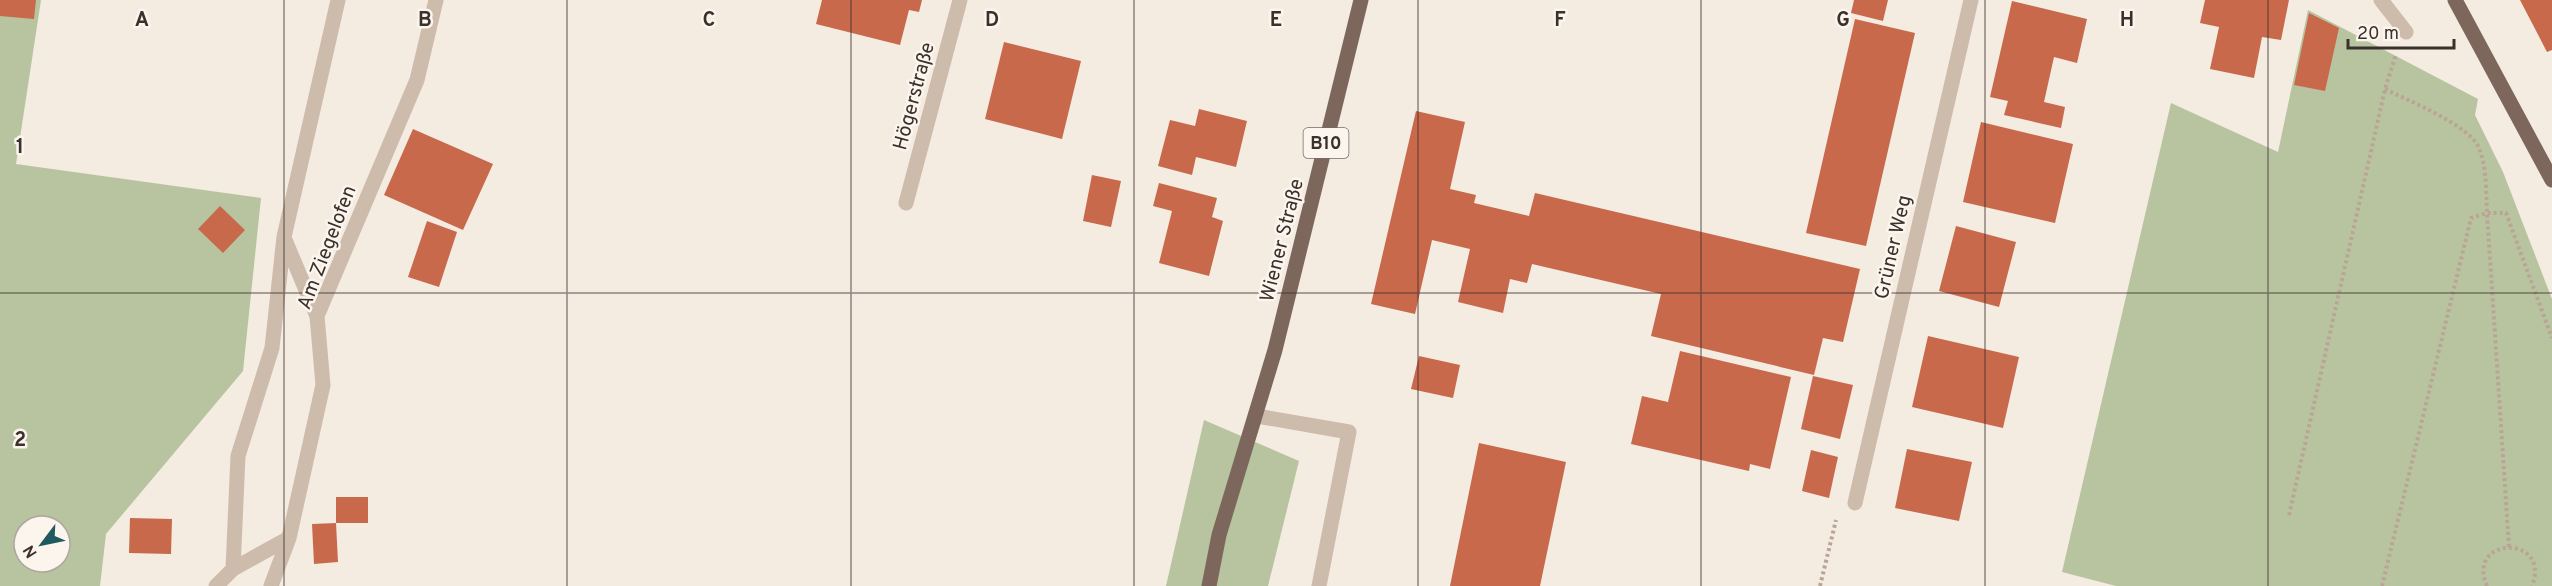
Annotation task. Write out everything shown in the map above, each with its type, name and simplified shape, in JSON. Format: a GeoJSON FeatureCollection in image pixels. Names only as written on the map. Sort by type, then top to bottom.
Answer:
{"type":"FeatureCollection","features":[{"type":"Feature","properties":{"kind":"main road","name":"Wiener Straße"},"geometry":{"type":"LineString","coordinates":[[1257,416],[1361,0]]}},
{"type":"Feature","properties":{"kind":"main road"},"geometry":{"type":"LineString","coordinates":[[2456,0],[2552,180]]}},
{"type":"Feature","properties":{"kind":"main road","name":"B10"},"geometry":{"type":"LineString","coordinates":[[1209,586],[1219,535],[1257,416]]}},
{"type":"Feature","properties":{"kind":"street","name":"Am Ziegelofen"},"geometry":{"type":"LineString","coordinates":[[232,569],[238,456],[272,348],[284,237],[338,0]]}},
{"type":"Feature","properties":{"kind":"street","name":"Am Ziegelofen"},"geometry":{"type":"LineString","coordinates":[[271,586],[289,538],[324,385],[317,316],[417,80],[436,0]]}},
{"type":"Feature","properties":{"kind":"street","name":"Högerstraße"},"geometry":{"type":"LineString","coordinates":[[906,203],[960,0]]}},
{"type":"Feature","properties":{"kind":"street","name":"Grüner Weg"},"geometry":{"type":"LineString","coordinates":[[1855,503],[1971,0]]}},
{"type":"Feature","properties":{"kind":"street"},"geometry":{"type":"LineString","coordinates":[[2381,0],[2406,32]]}},
{"type":"Feature","properties":{"kind":"street"},"geometry":{"type":"LineString","coordinates":[[284,237],[317,316]]}},
{"type":"Feature","properties":{"kind":"street"},"geometry":{"type":"LineString","coordinates":[[1257,416],[1349,432],[1318,586]]}},
{"type":"Feature","properties":{"kind":"street"},"geometry":{"type":"LineString","coordinates":[[216,586],[232,569],[289,538]]}},
{"type":"Feature","properties":{"kind":"path"},"geometry":{"type":"LineString","coordinates":[[2289,515],[2385,89],[2406,32]]}},
{"type":"Feature","properties":{"kind":"path"},"geometry":{"type":"LineString","coordinates":[[2385,89],[2459,127],[2474,138],[2479,146],[2483,161],[2510,547]]}},
{"type":"Feature","properties":{"kind":"path"},"geometry":{"type":"LineString","coordinates":[[2382,586],[2471,218],[2487,213],[2506,213],[2552,338]]}},
{"type":"Feature","properties":{"kind":"path"},"geometry":{"type":"LineString","coordinates":[[1820,586],[1834,521],[1855,503]]}},
{"type":"Feature","properties":{"kind":"path"},"geometry":{"type":"LineString","coordinates":[[2487,586],[2484,579],[2486,562],[2497,549],[2510,547],[2522,549],[2533,561],[2536,569],[2532,586]]}},
{"type":"Feature","properties":{"kind":"green space"},"geometry":{"type":"Polygon","coordinates":[[[0,0],[41,0],[16,164],[261,198],[243,371],[106,534],[100,586],[0,586],[0,0]]]}},
{"type":"Feature","properties":{"kind":"green space"},"geometry":{"type":"Polygon","coordinates":[[[2308,10],[2478,99],[2475,115],[2503,172],[2552,299],[2552,586],[2116,586],[2062,572],[2171,103],[2278,152],[2308,10]]]}},
{"type":"Feature","properties":{"kind":"green space"},"geometry":{"type":"Polygon","coordinates":[[[1204,420],[1299,461],[1268,586],[1166,586],[1204,420]]]}},
{"type":"Feature","properties":{"kind":"building"},"geometry":{"type":"Polygon","coordinates":[[[0,0],[36,0],[34,19],[0,16],[0,0]]]}},
{"type":"Feature","properties":{"kind":"building"},"geometry":{"type":"Polygon","coordinates":[[[822,0],[922,0],[919,12],[909,10],[900,45],[816,24],[822,0]]]}},
{"type":"Feature","properties":{"kind":"building"},"geometry":{"type":"Polygon","coordinates":[[[1854,0],[1888,0],[1883,21],[1851,13],[1854,0]]]}},
{"type":"Feature","properties":{"kind":"building"},"geometry":{"type":"Polygon","coordinates":[[[2205,0],[2289,0],[2281,40],[2262,37],[2254,78],[2210,69],[2219,27],[2200,23],[2205,0]]]}},
{"type":"Feature","properties":{"kind":"building"},"geometry":{"type":"Polygon","coordinates":[[[2520,0],[2552,0],[2552,50],[2547,52],[2520,0]]]}},
{"type":"Feature","properties":{"kind":"building"},"geometry":{"type":"Polygon","coordinates":[[[2012,1],[2087,19],[2077,63],[2054,57],[2044,102],[2065,107],[2061,128],[2004,115],[2008,101],[1990,97],[2012,1]]]}},
{"type":"Feature","properties":{"kind":"building"},"geometry":{"type":"Polygon","coordinates":[[[2309,13],[2339,28],[2325,91],[2294,85],[2309,13]]]}},
{"type":"Feature","properties":{"kind":"building"},"geometry":{"type":"Polygon","coordinates":[[[1855,19],[1915,33],[1866,246],[1806,233],[1855,19]]]}},
{"type":"Feature","properties":{"kind":"building"},"geometry":{"type":"Polygon","coordinates":[[[1004,42],[1081,61],[1062,139],[985,119],[1004,42]]]}},
{"type":"Feature","properties":{"kind":"building"},"geometry":{"type":"Polygon","coordinates":[[[1199,109],[1247,121],[1236,167],[1196,157],[1192,175],[1158,166],[1170,120],[1195,126],[1199,109]]]}},
{"type":"Feature","properties":{"kind":"building"},"geometry":{"type":"Polygon","coordinates":[[[1416,111],[1465,122],[1450,189],[1476,195],[1474,203],[1529,216],[1535,193],[1860,269],[1843,342],[1823,338],[1814,375],[1651,336],[1661,294],[1532,264],[1527,283],[1510,279],[1503,313],[1458,302],[1470,249],[1432,240],[1415,314],[1371,304],[1416,111]]]}},
{"type":"Feature","properties":{"kind":"building"},"geometry":{"type":"Polygon","coordinates":[[[1981,122],[2073,144],[2055,223],[1963,202],[1981,122]]]}},
{"type":"Feature","properties":{"kind":"building"},"geometry":{"type":"Polygon","coordinates":[[[413,129],[493,164],[463,230],[384,195],[413,129]]]}},
{"type":"Feature","properties":{"kind":"building"},"geometry":{"type":"Polygon","coordinates":[[[1092,175],[1121,181],[1111,227],[1083,221],[1092,175]]]}},
{"type":"Feature","properties":{"kind":"building"},"geometry":{"type":"Polygon","coordinates":[[[1159,183],[1217,198],[1212,217],[1223,221],[1209,276],[1159,263],[1172,211],[1153,206],[1159,183]]]}},
{"type":"Feature","properties":{"kind":"building"},"geometry":{"type":"Polygon","coordinates":[[[220,206],[245,230],[223,253],[198,229],[220,206]]]}},
{"type":"Feature","properties":{"kind":"building"},"geometry":{"type":"Polygon","coordinates":[[[427,221],[457,232],[439,287],[408,277],[427,221]]]}},
{"type":"Feature","properties":{"kind":"building"},"geometry":{"type":"Polygon","coordinates":[[[1956,226],[2016,242],[1999,307],[1939,291],[1956,226]]]}},
{"type":"Feature","properties":{"kind":"building"},"geometry":{"type":"Polygon","coordinates":[[[1928,336],[2019,357],[2003,428],[1912,407],[1928,336]]]}},
{"type":"Feature","properties":{"kind":"building"},"geometry":{"type":"Polygon","coordinates":[[[1680,351],[1791,377],[1770,469],[1750,464],[1749,471],[1631,444],[1642,396],[1668,402],[1680,351]]]}},
{"type":"Feature","properties":{"kind":"building"},"geometry":{"type":"Polygon","coordinates":[[[1419,356],[1460,365],[1453,398],[1411,389],[1419,356]]]}},
{"type":"Feature","properties":{"kind":"building"},"geometry":{"type":"Polygon","coordinates":[[[1813,376],[1853,385],[1840,439],[1801,429],[1813,376]]]}},
{"type":"Feature","properties":{"kind":"building"},"geometry":{"type":"Polygon","coordinates":[[[1479,443],[1566,462],[1540,586],[1450,586],[1479,443]]]}},
{"type":"Feature","properties":{"kind":"building"},"geometry":{"type":"Polygon","coordinates":[[[1907,449],[1972,462],[1959,521],[1895,508],[1907,449]]]}},
{"type":"Feature","properties":{"kind":"building"},"geometry":{"type":"Polygon","coordinates":[[[1811,450],[1838,457],[1829,498],[1802,491],[1811,450]]]}},
{"type":"Feature","properties":{"kind":"building"},"geometry":{"type":"Polygon","coordinates":[[[336,497],[368,497],[368,523],[336,523],[336,497]]]}},
{"type":"Feature","properties":{"kind":"building"},"geometry":{"type":"Polygon","coordinates":[[[130,518],[172,519],[171,554],[129,553],[130,518]]]}},
{"type":"Feature","properties":{"kind":"building"},"geometry":{"type":"Polygon","coordinates":[[[336,523],[338,562],[314,564],[312,524],[336,523]]]}}]}
